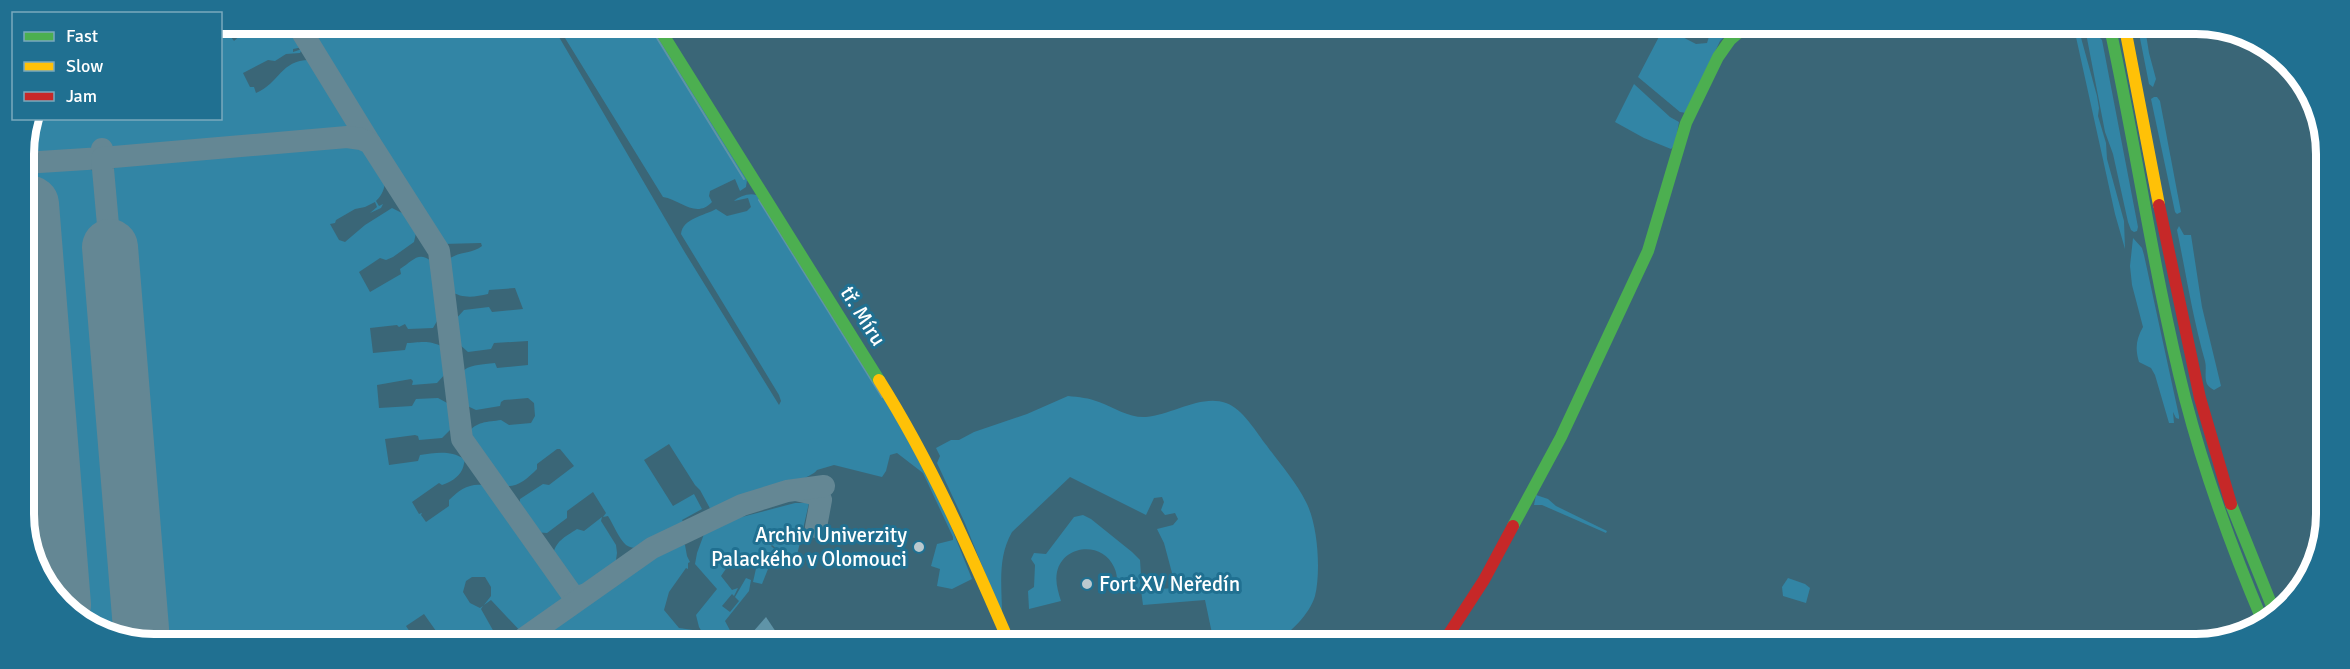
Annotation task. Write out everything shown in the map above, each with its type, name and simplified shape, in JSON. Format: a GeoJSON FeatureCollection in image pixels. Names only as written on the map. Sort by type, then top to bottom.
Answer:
{"type":"FeatureCollection","features":[{"type":"Feature","properties":{"kind":"main road","name":"tř. Míru"},"geometry":{"type":"LineString","coordinates":[[663,34],[911,431],[955,519],[1005,634]]}},
{"type":"Feature","properties":{"kind":"main road"},"geometry":{"type":"LineString","coordinates":[[1449,634],[1484,580],[1562,437],[1648,251],[1686,123],[1718,57],[1737,34]]}},
{"type":"Feature","properties":{"kind":"main road"},"geometry":{"type":"LineString","coordinates":[[2111,34],[2157,270],[2187,405],[2223,521],[2261,615]]}},
{"type":"Feature","properties":{"kind":"main road"},"geometry":{"type":"LineString","coordinates":[[2126,34],[2174,281],[2200,400],[2234,510],[2272,607]]}},
{"type":"Feature","properties":{"kind":"shaded area"},"geometry":{"type":"Polygon","coordinates":[[[222,34],[229,34],[234,41],[242,34],[295,34],[301,39],[297,44],[305,45],[293,49],[293,52],[302,49],[300,53],[286,54],[275,61],[268,60],[243,73],[250,87],[254,87],[256,93],[264,89],[293,63],[311,60],[332,92],[336,92],[338,104],[347,112],[345,113],[347,126],[338,132],[92,151],[93,166],[86,167],[93,171],[95,176],[101,247],[86,248],[115,627],[81,610],[59,588],[44,560],[37,538],[34,514],[35,147],[40,120],[222,120],[222,34]]]}},
{"type":"Feature","properties":{"kind":"shaded area"},"geometry":{"type":"Polygon","coordinates":[[[308,34],[557,34],[684,251],[779,405],[781,401],[779,395],[681,234],[690,221],[716,209],[727,216],[747,211],[751,207],[748,198],[734,201],[740,197],[751,194],[761,198],[920,454],[917,456],[940,499],[972,579],[952,589],[937,586],[940,569],[931,566],[937,544],[953,540],[953,537],[923,473],[897,453],[890,455],[882,477],[834,465],[817,470],[804,479],[735,502],[713,514],[669,444],[644,460],[673,506],[694,494],[702,509],[682,520],[685,524],[701,517],[700,519],[653,544],[634,548],[623,542],[608,516],[603,517],[606,513],[593,492],[567,511],[567,518],[547,533],[535,532],[519,510],[520,499],[543,484],[549,485],[574,466],[560,449],[557,449],[537,464],[537,469],[525,480],[512,486],[502,486],[474,453],[468,434],[478,424],[487,422],[501,420],[509,425],[531,423],[535,416],[534,403],[528,398],[504,400],[500,406],[476,410],[463,404],[461,383],[464,371],[474,366],[495,363],[497,368],[528,365],[528,341],[494,343],[491,349],[468,352],[459,344],[455,344],[455,320],[464,310],[489,307],[492,312],[523,309],[515,288],[489,290],[488,294],[473,296],[464,296],[451,291],[449,259],[478,249],[482,246],[481,243],[442,244],[423,219],[343,85],[322,53],[313,45],[308,34]]]}},
{"type":"Feature","properties":{"kind":"shaded area"},"geometry":{"type":"Polygon","coordinates":[[[563,34],[658,34],[747,180],[746,187],[740,191],[735,179],[710,191],[709,196],[712,202],[700,209],[694,209],[663,197],[563,34]]]}},
{"type":"Feature","properties":{"kind":"shaded area"},"geometry":{"type":"Polygon","coordinates":[[[1660,34],[1677,34],[1696,44],[1707,43],[1710,34],[1727,34],[1720,41],[1686,113],[1680,112],[1638,77],[1660,34]]]}},
{"type":"Feature","properties":{"kind":"shaded area"},"geometry":{"type":"Polygon","coordinates":[[[2075,34],[2080,34],[2097,96],[2098,116],[2106,143],[2107,159],[2124,221],[2125,249],[2115,214],[2075,34]]]}},
{"type":"Feature","properties":{"kind":"shaded area"},"geometry":{"type":"Polygon","coordinates":[[[2086,34],[2097,34],[2102,40],[2138,227],[2134,232],[2128,222],[2113,154],[2105,132],[2086,34]]]}},
{"type":"Feature","properties":{"kind":"shaded area"},"geometry":{"type":"Polygon","coordinates":[[[2139,34],[2146,34],[2156,79],[2153,87],[2149,84],[2139,34]]]}},
{"type":"Feature","properties":{"kind":"shaded area"},"geometry":{"type":"Polygon","coordinates":[[[1634,84],[1670,117],[1679,122],[1675,145],[1671,149],[1644,138],[1615,122],[1634,84]]]}},
{"type":"Feature","properties":{"kind":"shaded area"},"geometry":{"type":"Polygon","coordinates":[[[2154,97],[2160,101],[2181,212],[2177,214],[2151,99],[2154,97]]]}},
{"type":"Feature","properties":{"kind":"shaded area"},"geometry":{"type":"Polygon","coordinates":[[[344,142],[366,150],[385,179],[383,192],[376,201],[379,206],[383,204],[381,208],[370,213],[377,207],[375,202],[355,209],[330,224],[339,240],[345,242],[365,225],[392,208],[408,216],[416,233],[414,242],[393,257],[386,260],[380,258],[359,272],[370,292],[401,274],[400,269],[419,257],[431,261],[437,281],[439,281],[440,316],[433,328],[408,329],[405,324],[399,327],[397,325],[370,328],[373,353],[405,350],[407,343],[426,342],[444,347],[446,373],[437,383],[412,385],[411,379],[377,385],[379,408],[412,406],[416,399],[438,398],[449,404],[451,429],[442,438],[419,440],[415,435],[385,439],[389,465],[418,461],[420,455],[448,453],[464,459],[468,457],[461,473],[451,481],[442,485],[439,483],[412,502],[419,514],[422,513],[426,522],[449,506],[449,500],[460,490],[473,485],[483,485],[561,590],[566,603],[523,634],[491,600],[484,605],[491,596],[491,587],[485,577],[472,577],[466,581],[463,592],[470,603],[480,608],[483,606],[481,609],[495,634],[437,634],[424,614],[406,626],[411,634],[164,634],[135,255],[132,241],[120,243],[113,169],[128,160],[336,145],[344,142]]]}},
{"type":"Feature","properties":{"kind":"shaded area"},"geometry":{"type":"Polygon","coordinates":[[[2179,226],[2184,235],[2191,235],[2202,307],[2221,386],[2214,390],[2206,381],[2205,361],[2177,230],[2179,226]]]}},
{"type":"Feature","properties":{"kind":"shaded area"},"geometry":{"type":"Polygon","coordinates":[[[2133,238],[2142,248],[2144,255],[2179,416],[2179,419],[2176,418],[2173,412],[2174,423],[2169,423],[2151,368],[2139,362],[2137,348],[2143,327],[2132,285],[2130,266],[2133,238]]]}},
{"type":"Feature","properties":{"kind":"shaded area"},"geometry":{"type":"Polygon","coordinates":[[[1068,396],[1099,402],[1140,417],[1207,401],[1226,403],[1238,410],[1298,487],[1310,512],[1316,535],[1318,561],[1317,586],[1309,609],[1286,634],[1212,634],[1205,600],[1143,605],[1141,590],[1176,588],[1164,543],[1157,529],[1173,525],[1178,519],[1175,513],[1165,515],[1161,510],[1164,502],[1162,497],[1154,498],[1146,515],[1070,477],[1012,532],[1007,542],[1002,562],[1002,615],[964,521],[937,463],[940,456],[936,448],[951,440],[959,440],[974,432],[1027,414],[1068,396]]]}},
{"type":"Feature","properties":{"kind":"shaded area"},"geometry":{"type":"Polygon","coordinates":[[[1536,495],[1548,499],[1556,506],[1607,531],[1606,533],[1542,505],[1534,505],[1536,495]]]}},
{"type":"Feature","properties":{"kind":"shaded area"},"geometry":{"type":"Polygon","coordinates":[[[795,503],[809,503],[795,564],[772,545],[780,554],[777,558],[766,551],[758,560],[768,569],[762,584],[753,582],[757,564],[754,560],[736,554],[721,576],[732,590],[738,588],[734,596],[732,594],[722,606],[730,612],[739,601],[735,597],[746,578],[751,580],[749,591],[725,621],[732,634],[703,634],[696,615],[717,589],[695,564],[697,553],[704,534],[738,518],[795,503]]]}},
{"type":"Feature","properties":{"kind":"shaded area"},"geometry":{"type":"Polygon","coordinates":[[[1083,515],[1091,519],[1140,560],[1141,575],[1146,575],[1147,579],[1140,580],[1141,590],[1117,591],[1116,573],[1109,559],[1101,553],[1084,549],[1067,556],[1057,572],[1056,579],[1061,601],[1029,609],[1028,591],[1034,587],[1035,565],[1031,559],[1034,553],[1046,554],[1074,517],[1083,515]]]}},
{"type":"Feature","properties":{"kind":"shaded area"},"geometry":{"type":"Polygon","coordinates":[[[602,517],[601,521],[616,545],[615,567],[587,589],[573,583],[553,556],[554,551],[565,537],[577,529],[584,531],[602,517]]]}},
{"type":"Feature","properties":{"kind":"shaded area"},"geometry":{"type":"Polygon","coordinates":[[[674,543],[685,545],[690,562],[688,569],[686,568],[669,592],[664,610],[679,628],[693,630],[695,634],[538,634],[645,558],[674,543]]]}},
{"type":"Feature","properties":{"kind":"shaded area"},"geometry":{"type":"Polygon","coordinates":[[[1788,578],[1810,588],[1806,603],[1783,596],[1782,587],[1788,578]]]}},
{"type":"Feature","properties":{"kind":"shaded area"},"geometry":{"type":"Polygon","coordinates":[[[766,617],[777,634],[753,634],[766,617]]]}},
{"type":"Feature","properties":{"kind":"waterway"},"geometry":{"type":"LineString","coordinates":[[655,34],[744,179]]}},
{"type":"Feature","properties":{"kind":"waterway"},"geometry":{"type":"LineString","coordinates":[[759,200],[882,397]]}},
{"type":"Feature","properties":{"kind":"taxiway"},"geometry":{"type":"LineString","coordinates":[[303,34],[370,143]]}},
{"type":"Feature","properties":{"kind":"taxiway"},"geometry":{"type":"LineString","coordinates":[[110,247],[102,158],[347,137],[370,143],[439,251],[462,439],[571,593],[576,597],[584,595]]}},
{"type":"Feature","properties":{"kind":"taxiway"},"geometry":{"type":"LineString","coordinates":[[35,162],[102,158],[102,149]]}},
{"type":"Feature","properties":{"kind":"taxiway"},"geometry":{"type":"LineString","coordinates":[[530,634],[652,548],[742,505],[787,491],[824,486]]}},
{"type":"Feature","properties":{"kind":"taxiway"},"geometry":{"type":"LineString","coordinates":[[796,490],[814,494],[821,500],[816,527]]}},
{"type":"Feature","properties":{"kind":"runway"},"geometry":{"type":"LineString","coordinates":[[110,247],[141,633]]}},
{"type":"Feature","properties":{"kind":"runway"},"geometry":{"type":"LineString","coordinates":[[35,251],[62,591]]}},
{"type":"Feature","properties":{"kind":"traffic: fast"},"geometry":{"type":"LineString","coordinates":[[663,34],[879,380]]}},
{"type":"Feature","properties":{"kind":"traffic: fast"},"geometry":{"type":"LineString","coordinates":[[1513,526],[1561,437],[1648,251],[1686,123],[1718,57],[1737,34]]}},
{"type":"Feature","properties":{"kind":"traffic: fast"},"geometry":{"type":"LineString","coordinates":[[2111,34],[2164,306],[2185,398],[2220,511],[2260,615]]}},
{"type":"Feature","properties":{"kind":"traffic: fast"},"geometry":{"type":"LineString","coordinates":[[2231,504],[2272,607]]}},
{"type":"Feature","properties":{"kind":"traffic: slow"},"geometry":{"type":"LineString","coordinates":[[2126,34],[2159,205]]}},
{"type":"Feature","properties":{"kind":"traffic: slow"},"geometry":{"type":"LineString","coordinates":[[879,380],[933,476],[1005,634]]}},
{"type":"Feature","properties":{"kind":"traffic: jam"},"geometry":{"type":"LineString","coordinates":[[2159,205],[2200,398],[2231,504]]}},
{"type":"Feature","properties":{"kind":"traffic: jam"},"geometry":{"type":"LineString","coordinates":[[1449,634],[1484,580],[1513,526]]}},
{"type":"Feature","properties":{"kind":"place","name":"Archiv Univerzity Palackého v Olomouci"},"geometry":{"type":"Point","coordinates":[919,547]}},
{"type":"Feature","properties":{"kind":"place","name":"Fort XV Neředín"},"geometry":{"type":"Point","coordinates":[1087,584]}}]}
